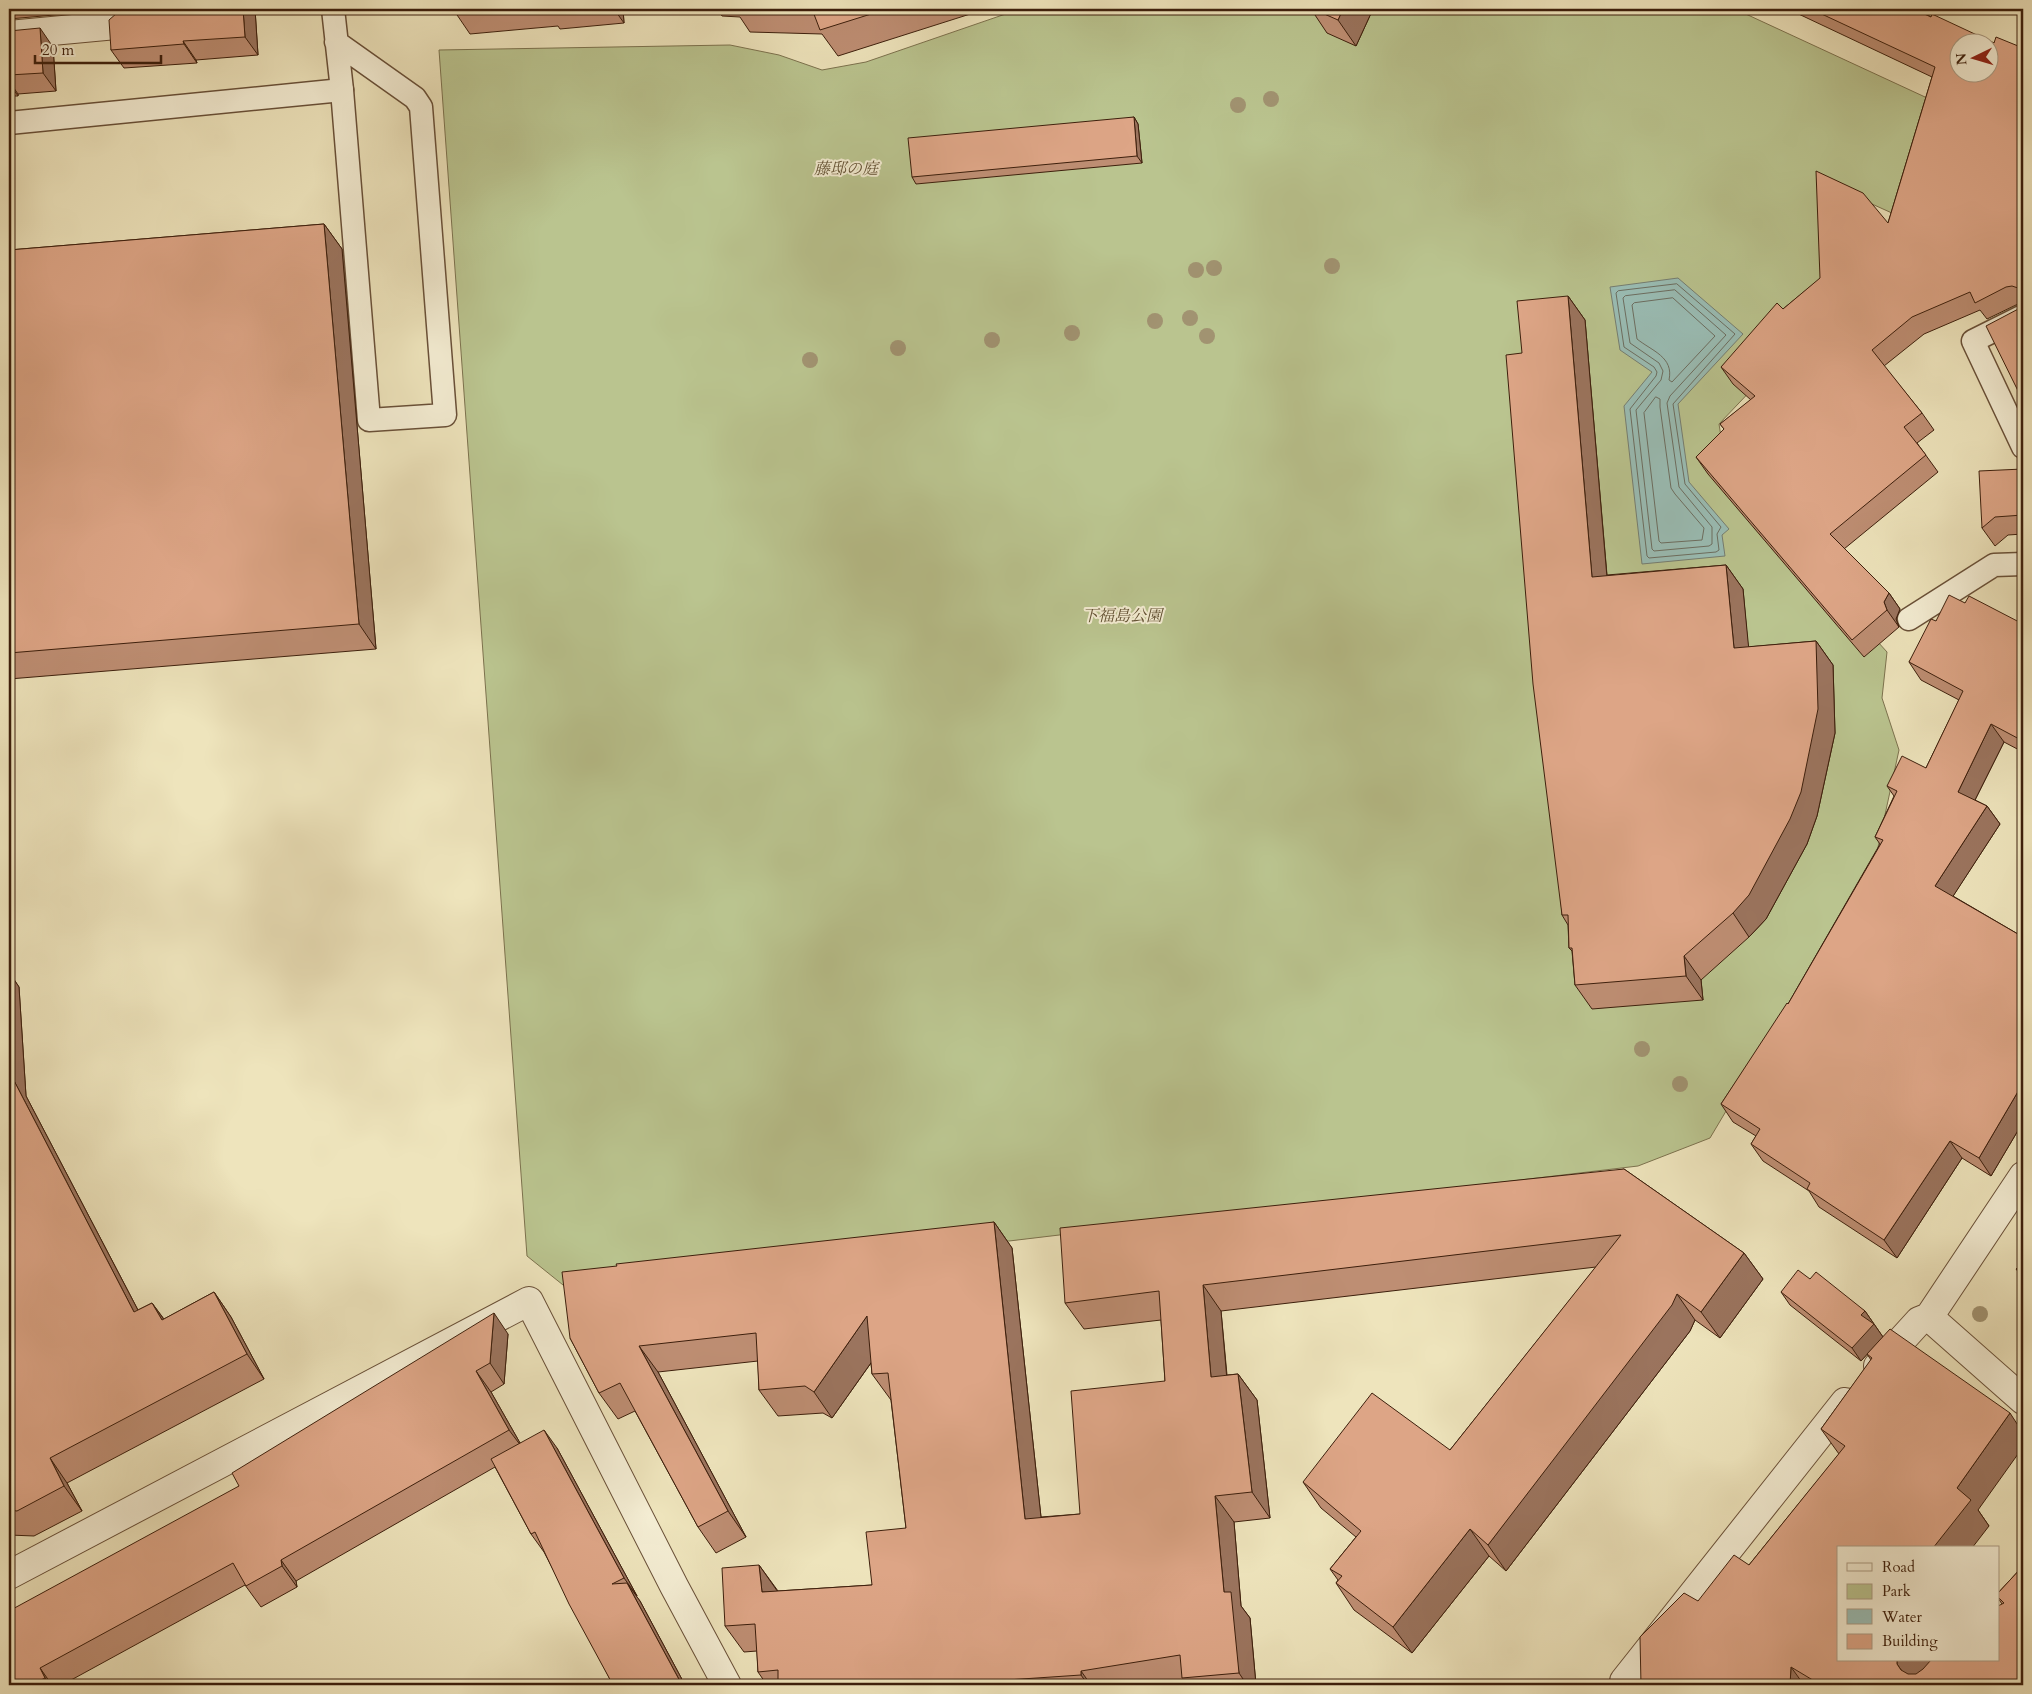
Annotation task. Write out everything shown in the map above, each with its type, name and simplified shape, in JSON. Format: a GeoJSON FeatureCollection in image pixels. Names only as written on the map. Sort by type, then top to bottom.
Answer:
{"type":"FeatureCollection","features":[{"type":"Feature","properties":{"kind":"street"},"geometry":{"type":"LineString","coordinates":[[9,35],[116,25],[115,9]]}},
{"type":"Feature","properties":{"kind":"street"},"geometry":{"type":"LineString","coordinates":[[1624,1685],[1624,1681],[1848,1398],[1919,1322],[1929,1316],[2023,1176]]}},
{"type":"Feature","properties":{"kind":"street"},"geometry":{"type":"LineString","coordinates":[[11,1568],[529,1301],[674,1586],[727,1685]]}},
{"type":"Feature","properties":{"kind":"street"},"geometry":{"type":"LineString","coordinates":[[1929,1316],[2023,1400]]}},
{"type":"Feature","properties":{"kind":"lane"},"geometry":{"type":"LineString","coordinates":[[333,9],[336,42],[342,90],[369,420],[445,415],[421,107],[415,98],[336,42]]}},
{"type":"Feature","properties":{"kind":"lane"},"geometry":{"type":"LineString","coordinates":[[9,123],[342,90]]}},
{"type":"Feature","properties":{"kind":"lane"},"geometry":{"type":"LineString","coordinates":[[2023,316],[1973,341],[2023,447]]}},
{"type":"Feature","properties":{"kind":"lane"},"geometry":{"type":"LineString","coordinates":[[1909,619],[1994,565],[2023,564]]}},
{"type":"Feature","properties":{"kind":"green space","name":"下福島公園"},"geometry":{"type":"Polygon","coordinates":[[[1020,9],[1735,9],[1938,103],[1903,218],[1832,186],[1835,302],[1719,424],[1727,475],[1887,652],[1882,698],[1899,750],[1875,861],[1710,1138],[1638,1166],[573,1293],[527,1256],[439,50],[730,45],[779,55],[822,70],[866,62],[1020,9]]]}},
{"type":"Feature","properties":{"kind":"water"},"geometry":{"type":"Polygon","coordinates":[[[1678,278],[1743,334],[1678,404],[1689,482],[1729,529],[1722,535],[1725,556],[1642,564],[1624,406],[1652,372],[1620,350],[1610,287],[1678,278]]]}},
{"type":"Feature","properties":{"kind":"building"},"geometry":{"type":"Polygon","coordinates":[[[117,9],[243,9],[245,37],[183,41],[184,44],[111,50],[109,20],[117,13],[117,9]]]}},
{"type":"Feature","properties":{"kind":"building"},"geometry":{"type":"Polygon","coordinates":[[[812,9],[887,9],[820,30],[812,9]]]}},
{"type":"Feature","properties":{"kind":"building"},"geometry":{"type":"Polygon","coordinates":[[[1313,9],[1343,9],[1338,20],[1313,9]]]}},
{"type":"Feature","properties":{"kind":"building"},"geometry":{"type":"Polygon","coordinates":[[[1811,9],[1913,9],[1931,17],[1932,14],[1970,32],[1950,32],[1950,82],[2000,82],[2000,39],[2023,48],[2023,295],[2018,288],[2006,287],[1975,303],[1970,292],[1912,317],[1872,350],[1922,413],[1904,427],[1926,455],[1830,534],[1889,593],[1884,602],[1887,610],[1852,640],[1696,457],[1724,429],[1720,424],[1755,396],[1721,367],[1777,303],[1783,309],[1820,278],[1816,171],[1863,193],[1888,223],[1935,67],[1811,9]]]}},
{"type":"Feature","properties":{"kind":"building"},"geometry":{"type":"Polygon","coordinates":[[[40,28],[43,73],[9,75],[9,31],[40,28]]]}},
{"type":"Feature","properties":{"kind":"building"},"geometry":{"type":"Polygon","coordinates":[[[1134,117],[1137,156],[912,177],[908,138],[1134,117]]]}},
{"type":"Feature","properties":{"kind":"building"},"geometry":{"type":"Polygon","coordinates":[[[324,224],[359,624],[9,653],[9,250],[324,224]]]}},
{"type":"Feature","properties":{"kind":"building"},"geometry":{"type":"Polygon","coordinates":[[[1568,296],[1592,577],[1726,565],[1734,648],[1816,641],[1818,709],[1801,792],[1790,819],[1749,895],[1733,913],[1684,956],[1686,976],[1575,985],[1572,948],[1569,948],[1568,915],[1562,915],[1533,684],[1506,355],[1522,353],[1517,301],[1568,296]]]}},
{"type":"Feature","properties":{"kind":"building"},"geometry":{"type":"Polygon","coordinates":[[[2023,303],[2023,401],[1986,326],[2022,307],[2023,303]]]}},
{"type":"Feature","properties":{"kind":"building"},"geometry":{"type":"Polygon","coordinates":[[[2023,469],[2023,515],[1995,517],[1982,528],[1979,471],[2023,469]]]}},
{"type":"Feature","properties":{"kind":"building"},"geometry":{"type":"Polygon","coordinates":[[[1949,595],[1965,603],[1969,596],[2023,624],[2023,741],[1991,724],[1958,792],[1987,806],[1935,886],[2023,937],[2023,1083],[1979,1158],[1950,1141],[1884,1240],[1807,1189],[1810,1183],[1751,1144],[1760,1129],[1721,1104],[1788,1004],[1883,840],[1875,837],[1897,791],[1887,786],[1902,756],[1926,768],[1963,691],[1909,662],[1931,619],[1936,621],[1949,595]]]}},
{"type":"Feature","properties":{"kind":"building"},"geometry":{"type":"Polygon","coordinates":[[[9,1071],[134,1312],[152,1303],[162,1320],[214,1292],[247,1354],[50,1458],[64,1486],[17,1511],[9,1510],[9,1071]]]}},
{"type":"Feature","properties":{"kind":"building"},"geometry":{"type":"Polygon","coordinates":[[[1624,1169],[1744,1253],[1701,1312],[1677,1294],[1672,1305],[1488,1545],[1470,1529],[1393,1627],[1336,1583],[1342,1576],[1330,1569],[1361,1531],[1303,1482],[1372,1393],[1450,1450],[1621,1235],[1203,1285],[1211,1377],[1238,1374],[1252,1492],[1215,1496],[1224,1592],[1231,1592],[1239,1673],[1182,1678],[1180,1655],[1081,1671],[1081,1675],[948,1685],[778,1685],[778,1670],[758,1672],[755,1624],[725,1626],[722,1568],[759,1565],[762,1592],[872,1585],[866,1532],[906,1528],[888,1373],[872,1374],[867,1316],[814,1392],[805,1386],[759,1390],[756,1333],[639,1346],[728,1511],[698,1527],[620,1383],[599,1393],[570,1338],[562,1272],[617,1266],[616,1264],[994,1222],[1025,1519],[1080,1514],[1071,1391],[1165,1381],[1159,1291],[1065,1303],[1060,1228],[1624,1169]]]}},
{"type":"Feature","properties":{"kind":"building"},"geometry":{"type":"Polygon","coordinates":[[[2023,1263],[2023,1278],[2016,1269],[2023,1263]]]}},
{"type":"Feature","properties":{"kind":"building"},"geometry":{"type":"Polygon","coordinates":[[[1798,1270],[1810,1279],[1816,1272],[1865,1311],[1861,1315],[1874,1324],[1852,1348],[1781,1292],[1798,1270]]]}},
{"type":"Feature","properties":{"kind":"building"},"geometry":{"type":"Polygon","coordinates":[[[494,1313],[490,1363],[476,1371],[509,1430],[281,1560],[282,1566],[246,1586],[233,1563],[40,1668],[45,1678],[31,1685],[9,1685],[9,1611],[239,1486],[232,1473],[494,1313]]]}},
{"type":"Feature","properties":{"kind":"building"},"geometry":{"type":"Polygon","coordinates":[[[1890,1329],[2010,1413],[1957,1488],[1971,1500],[1935,1546],[1837,1546],[1837,1662],[1897,1662],[1901,1670],[1908,1674],[1916,1674],[1929,1662],[2000,1662],[2000,1605],[2004,1603],[2000,1599],[2000,1591],[2023,1566],[2023,1685],[1893,1685],[1816,1682],[1791,1667],[1790,1685],[1641,1685],[1640,1637],[1684,1593],[1698,1601],[1734,1555],[1749,1565],[1845,1446],[1821,1429],[1872,1358],[1867,1354],[1890,1329]]]}},
{"type":"Feature","properties":{"kind":"building"},"geometry":{"type":"Polygon","coordinates":[[[544,1430],[624,1578],[612,1584],[627,1583],[682,1685],[613,1685],[569,1604],[535,1532],[531,1534],[491,1459],[544,1430]]]}},
{"type":"Feature","properties":{"kind":"park label","name":"藤邸の庭"},"geometry":{"type":"Point","coordinates":[846,169]}}]}
